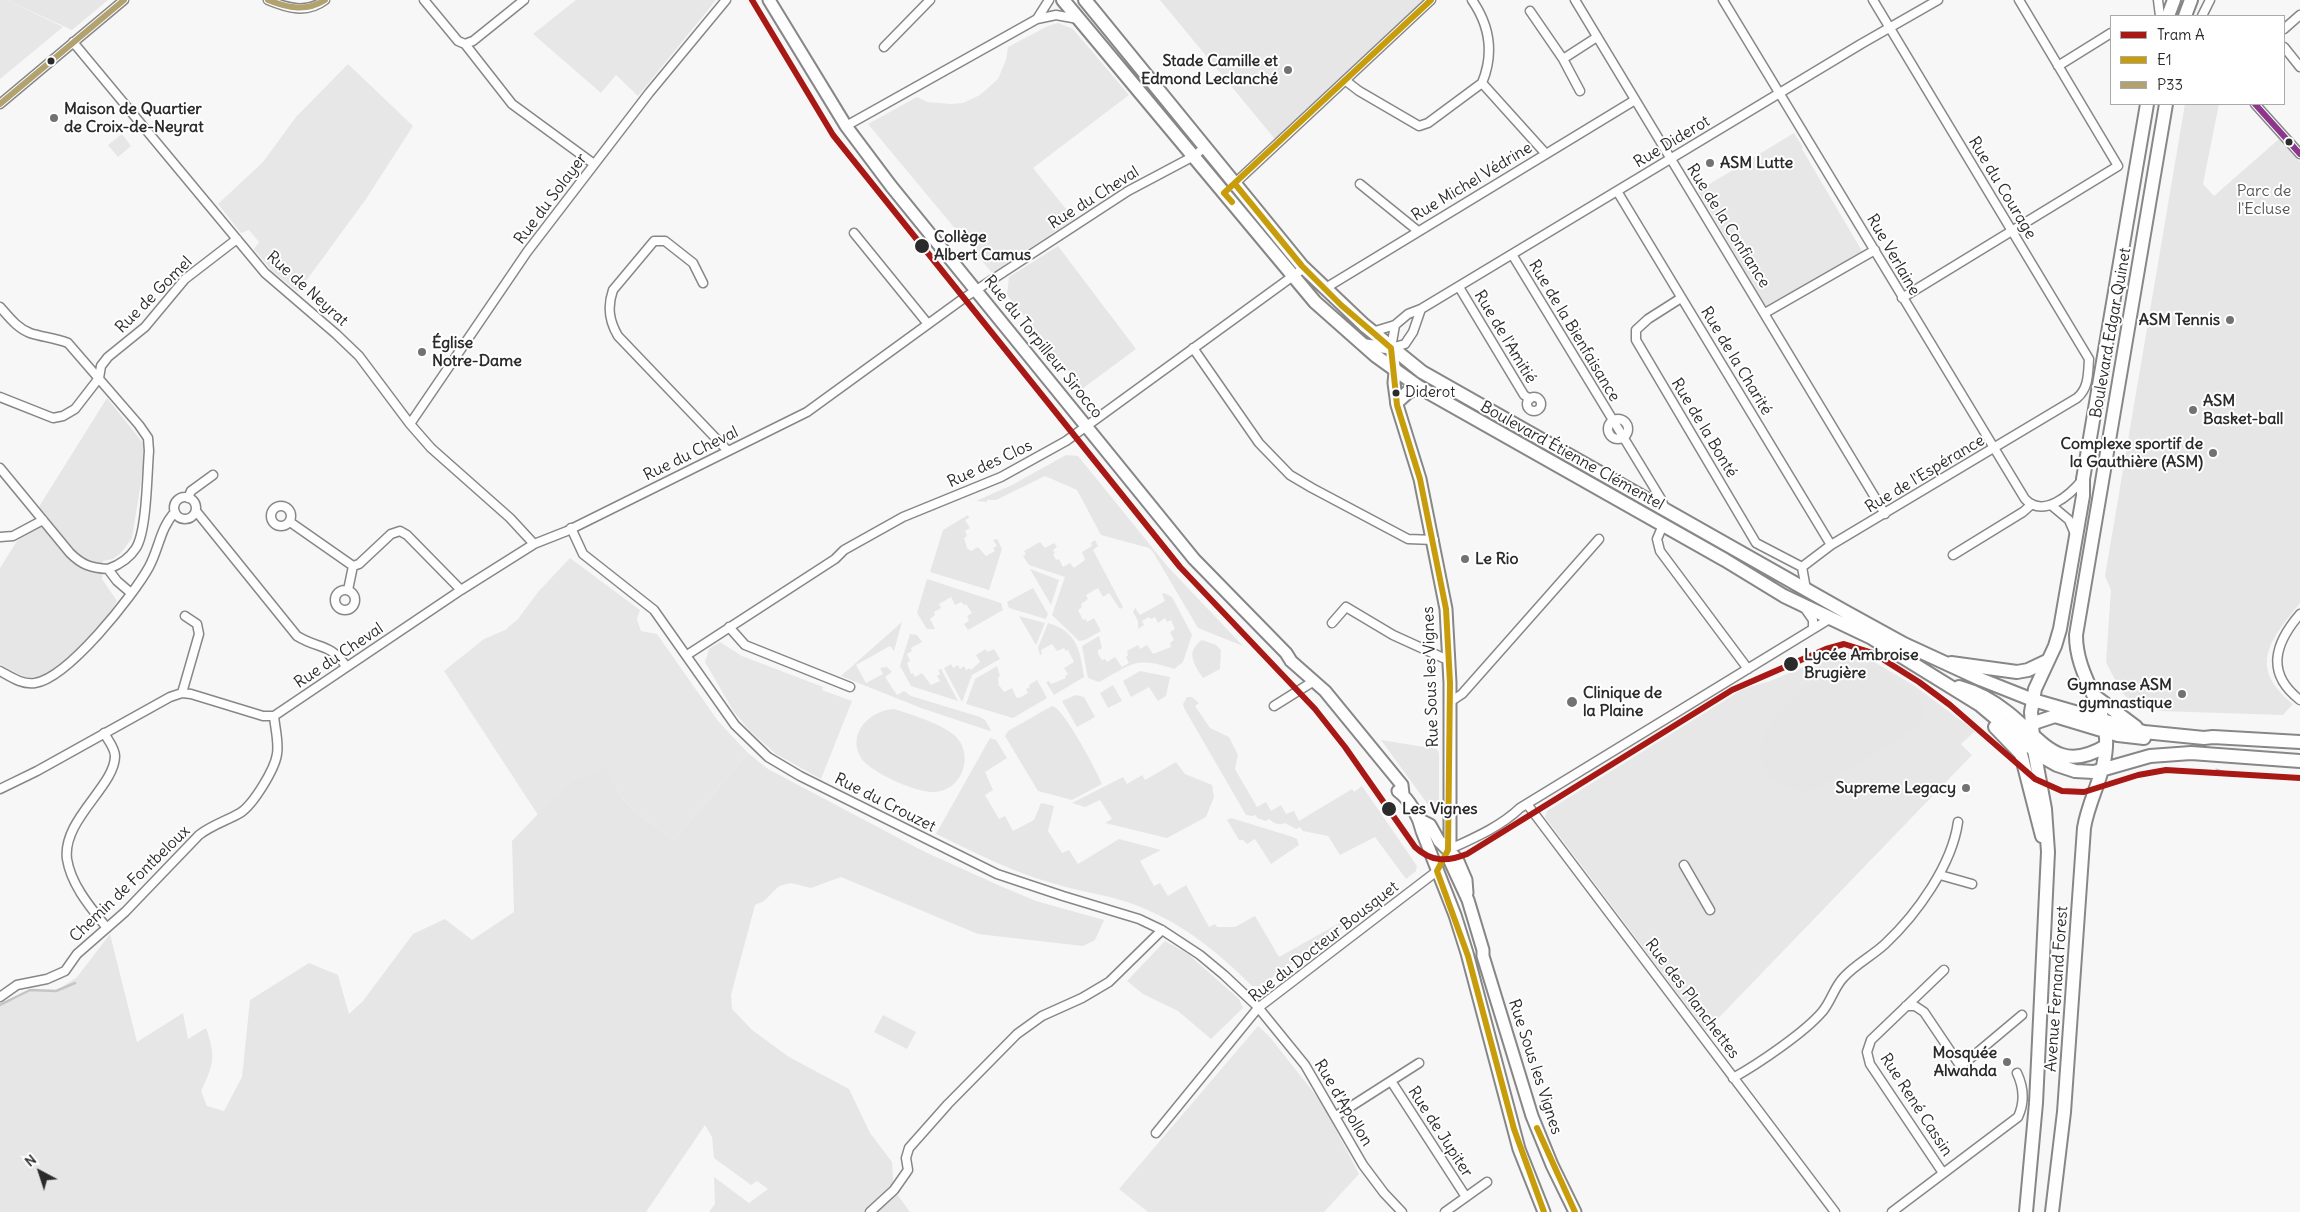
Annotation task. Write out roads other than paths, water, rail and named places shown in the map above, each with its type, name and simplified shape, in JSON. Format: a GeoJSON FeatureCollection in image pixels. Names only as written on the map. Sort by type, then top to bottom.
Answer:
{"type":"FeatureCollection","features":[{"type":"Feature","properties":{"kind":"main road","name":"Boulevard Étienne Clémentel"},"geometry":{"type":"LineString","coordinates":[[1063,0],[1324,312],[1396,372],[1419,387],[1804,607],[1831,617],[1870,638],[1980,705],[2048,761],[2074,771],[2085,772],[2102,770],[2138,759],[2163,754],[2191,752],[2300,760]]}},
{"type":"Feature","properties":{"kind":"main road","name":"Boulevard Étienne Clémentel"},"geometry":{"type":"LineString","coordinates":[[1085,0],[1304,268],[1324,289],[1372,332],[1412,362],[1422,372],[1904,644],[2033,700],[2104,726]]}},
{"type":"Feature","properties":{"kind":"main road"},"geometry":{"type":"LineString","coordinates":[[2168,15],[2174,0]]}},
{"type":"Feature","properties":{"kind":"main road"},"geometry":{"type":"LineString","coordinates":[[2185,15],[2191,0]]}},
{"type":"Feature","properties":{"kind":"main road","name":"Boulevard Edgar Quinet"},"geometry":{"type":"LineString","coordinates":[[2034,750],[2031,729],[2033,700],[2040,677],[2055,646],[2060,629],[2076,536],[2083,479],[2147,105]]}},
{"type":"Feature","properties":{"kind":"main road","name":"Boulevard Edgar Quinet"},"geometry":{"type":"LineString","coordinates":[[2102,770],[2106,746],[2104,726],[2078,662],[2076,635],[2166,105]]}},
{"type":"Feature","properties":{"kind":"main road"},"geometry":{"type":"LineString","coordinates":[[2158,151],[2174,105]]}},
{"type":"Feature","properties":{"kind":"main road"},"geometry":{"type":"LineString","coordinates":[[1397,402],[1408,392],[1419,387]]}},
{"type":"Feature","properties":{"kind":"main road"},"geometry":{"type":"LineString","coordinates":[[1943,662],[2017,672],[2028,670],[2047,661]]}},
{"type":"Feature","properties":{"kind":"main road"},"geometry":{"type":"LineString","coordinates":[[1943,682],[1979,692],[2031,729],[2053,752],[2071,758],[2083,756],[2106,746]]}},
{"type":"Feature","properties":{"kind":"main road"},"geometry":{"type":"LineString","coordinates":[[2092,694],[2112,711],[2144,732]]}},
{"type":"Feature","properties":{"kind":"main road"},"geometry":{"type":"LineString","coordinates":[[1980,705],[1993,725],[2021,754],[2041,834],[2048,852]]}},
{"type":"Feature","properties":{"kind":"main road"},"geometry":{"type":"LineString","coordinates":[[2031,729],[2044,718],[2055,716],[2104,726],[2168,735],[2300,742]]}},
{"type":"Feature","properties":{"kind":"main road"},"geometry":{"type":"LineString","coordinates":[[2104,726],[2136,739],[2168,735]]}},
{"type":"Feature","properties":{"kind":"main road","name":"Avenue Fernand Forest"},"geometry":{"type":"LineString","coordinates":[[2026,1212],[2036,1103],[2048,852],[2046,808],[2034,750]]}},
{"type":"Feature","properties":{"kind":"main road","name":"Avenue Fernand Forest"},"geometry":{"type":"LineString","coordinates":[[2052,1212],[2064,1112],[2084,828],[2088,809],[2102,770]]}},
{"type":"Feature","properties":{"kind":"street"},"geometry":{"type":"LineString","coordinates":[[0,104],[124,0]]}},
{"type":"Feature","properties":{"kind":"street"},"geometry":{"type":"LineString","coordinates":[[268,0],[284,7],[306,9],[315,7],[325,0]]}},
{"type":"Feature","properties":{"kind":"street"},"geometry":{"type":"LineString","coordinates":[[424,0],[458,41],[465,44],[512,104],[594,164]]}},
{"type":"Feature","properties":{"kind":"street"},"geometry":{"type":"LineString","coordinates":[[465,44],[473,41],[524,0]]}},
{"type":"Feature","properties":{"kind":"street","name":"Rue du Solayer"},"geometry":{"type":"LineString","coordinates":[[410,424],[528,252],[649,93],[726,0]]}},
{"type":"Feature","properties":{"kind":"street","name":"Rue du Torpilleur Sirocco"},"geometry":{"type":"LineString","coordinates":[[769,0],[886,180],[1089,423],[1159,516],[1214,581],[1286,653],[1291,662],[1311,678],[1402,784],[1403,794],[1448,850]]}},
{"type":"Feature","properties":{"kind":"street","name":"Rue du Torpilleur Sirocco"},"geometry":{"type":"LineString","coordinates":[[777,0],[849,125]]}},
{"type":"Feature","properties":{"kind":"street"},"geometry":{"type":"LineString","coordinates":[[884,47],[930,0]]}},
{"type":"Feature","properties":{"kind":"street"},"geometry":{"type":"LineString","coordinates":[[1037,19],[1050,0]]}},
{"type":"Feature","properties":{"kind":"street"},"geometry":{"type":"LineString","coordinates":[[1224,193],[1431,0]]}},
{"type":"Feature","properties":{"kind":"street"},"geometry":{"type":"LineString","coordinates":[[1346,81],[1359,91],[1419,126],[1428,124],[1482,83],[1488,59],[1490,39],[1483,19],[1472,0]]}},
{"type":"Feature","properties":{"kind":"street","name":"Rue de la Confiance"},"geometry":{"type":"LineString","coordinates":[[1575,0],[1885,514]]}},
{"type":"Feature","properties":{"kind":"street","name":"Rue Verlaine"},"geometry":{"type":"LineString","coordinates":[[1724,0],[1779,94],[1822,161],[1902,298],[1995,447],[2025,499],[2032,504]]}},
{"type":"Feature","properties":{"kind":"street","name":"Rue du Courage"},"geometry":{"type":"LineString","coordinates":[[1873,0],[2089,358],[2086,384],[2082,393]]}},
{"type":"Feature","properties":{"kind":"street","name":"Rue Diderot"},"geometry":{"type":"LineString","coordinates":[[1372,332],[1395,325],[1408,314],[1422,309],[1512,256],[1808,75],[1938,0]]}},
{"type":"Feature","properties":{"kind":"street"},"geometry":{"type":"LineString","coordinates":[[1902,298],[2013,232],[2118,166],[2019,0]]}},
{"type":"Feature","properties":{"kind":"street"},"geometry":{"type":"LineString","coordinates":[[2158,0],[2160,15]]}},
{"type":"Feature","properties":{"kind":"street"},"geometry":{"type":"LineString","coordinates":[[2202,15],[2210,0]]}},
{"type":"Feature","properties":{"kind":"street"},"geometry":{"type":"LineString","coordinates":[[1530,11],[1563,59],[1580,91]]}},
{"type":"Feature","properties":{"kind":"street"},"geometry":{"type":"LineString","coordinates":[[849,125],[1037,19],[1056,15],[1078,19]]}},
{"type":"Feature","properties":{"kind":"street"},"geometry":{"type":"LineString","coordinates":[[2285,28],[2300,15]]}},
{"type":"Feature","properties":{"kind":"street"},"geometry":{"type":"LineString","coordinates":[[2058,66],[2110,34]]}},
{"type":"Feature","properties":{"kind":"street"},"geometry":{"type":"LineString","coordinates":[[1563,59],[1597,37]]}},
{"type":"Feature","properties":{"kind":"street","name":"Rue de Neyrat"},"geometry":{"type":"LineString","coordinates":[[73,42],[265,273],[359,356],[410,424],[431,448],[510,518],[534,544]]}},
{"type":"Feature","properties":{"kind":"street"},"geometry":{"type":"LineString","coordinates":[[2285,48],[2300,67]]}},
{"type":"Feature","properties":{"kind":"street"},"geometry":{"type":"LineString","coordinates":[[1482,83],[1546,154]]}},
{"type":"Feature","properties":{"kind":"street","name":"Rue Michel Védrine"},"geometry":{"type":"LineString","coordinates":[[1324,289],[1635,100]]}},
{"type":"Feature","properties":{"kind":"street"},"geometry":{"type":"LineString","coordinates":[[2256,105],[2300,154]]}},
{"type":"Feature","properties":{"kind":"street","name":"Rue du Cheval"},"geometry":{"type":"LineString","coordinates":[[274,716],[346,666],[534,544],[571,528],[806,412],[928,324],[1128,190],[1194,156],[1205,147]]}},
{"type":"Feature","properties":{"kind":"street"},"geometry":{"type":"LineString","coordinates":[[1360,184],[1418,231]]}},
{"type":"Feature","properties":{"kind":"street","name":"Rue de la Charité"},"geometry":{"type":"LineString","coordinates":[[1617,191],[1831,545]]}},
{"type":"Feature","properties":{"kind":"street"},"geometry":{"type":"LineString","coordinates":[[854,233],[928,324]]}},
{"type":"Feature","properties":{"kind":"street","name":"Rue de Gomel"},"geometry":{"type":"LineString","coordinates":[[0,397],[46,416],[58,417],[79,406],[99,378],[101,366],[108,357],[145,327],[185,279],[237,239]]}},
{"type":"Feature","properties":{"kind":"street"},"geometry":{"type":"LineString","coordinates":[[703,283],[694,264],[665,241],[654,241],[613,290],[610,299],[610,323],[618,336],[728,451]]}},
{"type":"Feature","properties":{"kind":"street","name":"Rue de la Confiance"},"geometry":{"type":"LineString","coordinates":[[1765,313],[1875,250]]}},
{"type":"Feature","properties":{"kind":"street","name":"Rue de la Bienfaisance"},"geometry":{"type":"LineString","coordinates":[[1512,256],[1666,510]]}},
{"type":"Feature","properties":{"kind":"street","name":"Rue des Clos"},"geometry":{"type":"LineString","coordinates":[[687,655],[835,559],[844,550],[867,536],[903,517],[1016,470],[1066,441],[1304,268]]}},
{"type":"Feature","properties":{"kind":"street","name":"Rue de l'Amitié"},"geometry":{"type":"LineString","coordinates":[[1459,287],[1524,395],[1530,398]]}},
{"type":"Feature","properties":{"kind":"street","name":"Rue de la Bonté"},"geometry":{"type":"LineString","coordinates":[[1682,298],[1648,319],[1636,330],[1636,340],[1756,543],[1802,566]]}},
{"type":"Feature","properties":{"kind":"street"},"geometry":{"type":"LineString","coordinates":[[0,307],[14,323],[28,332],[56,338],[68,343],[139,424],[148,438],[149,451],[141,538],[130,556],[119,565],[108,569],[93,568],[81,563],[70,553],[0,468]]}},
{"type":"Feature","properties":{"kind":"street"},"geometry":{"type":"LineString","coordinates":[[1365,345],[1391,348],[1405,344],[1413,332],[1422,309]]}},
{"type":"Feature","properties":{"kind":"street"},"geometry":{"type":"LineString","coordinates":[[1395,325],[1391,348],[1396,372],[1394,384],[1397,402]]}},
{"type":"Feature","properties":{"kind":"street"},"geometry":{"type":"LineString","coordinates":[[1193,348],[1259,443],[1290,475],[1408,539],[1434,540]]}},
{"type":"Feature","properties":{"kind":"street"},"geometry":{"type":"LineString","coordinates":[[1396,372],[1422,372]]}},
{"type":"Feature","properties":{"kind":"street","name":"Rue de l'Espérance"},"geometry":{"type":"LineString","coordinates":[[1802,566],[1831,545],[2082,393]]}},
{"type":"Feature","properties":{"kind":"street","name":"Rue Sous les Vignes"},"geometry":{"type":"LineString","coordinates":[[1397,402],[1420,479],[1434,540],[1446,609],[1450,661],[1448,850],[1452,869],[1468,900],[1483,950],[1483,956],[1532,1116],[1552,1166],[1575,1212]]}},
{"type":"Feature","properties":{"kind":"street"},"geometry":{"type":"LineString","coordinates":[[188,498],[191,492],[213,475]]}},
{"type":"Feature","properties":{"kind":"street"},"geometry":{"type":"LineString","coordinates":[[1953,555],[2023,512],[2032,504],[2051,505],[2068,496],[2083,479]]}},
{"type":"Feature","properties":{"kind":"street"},"geometry":{"type":"LineString","coordinates":[[188,498],[195,504],[196,511],[296,636],[307,642],[330,648],[338,654],[346,666]]}},
{"type":"Feature","properties":{"kind":"street"},"geometry":{"type":"LineString","coordinates":[[188,498],[178,500],[174,506],[175,512],[184,519],[191,517],[196,511]]}},
{"type":"Feature","properties":{"kind":"street"},"geometry":{"type":"LineString","coordinates":[[2051,505],[2069,520],[2076,536]]}},
{"type":"Feature","properties":{"kind":"street"},"geometry":{"type":"LineString","coordinates":[[0,671],[24,683],[45,680],[61,670],[103,629],[131,593],[152,562],[166,522],[175,512]]}},
{"type":"Feature","properties":{"kind":"street"},"geometry":{"type":"LineString","coordinates":[[0,537],[13,536],[44,520]]}},
{"type":"Feature","properties":{"kind":"street"},"geometry":{"type":"LineString","coordinates":[[290,522],[353,566]]}},
{"type":"Feature","properties":{"kind":"street"},"geometry":{"type":"LineString","coordinates":[[1663,525],[1657,539],[1660,551],[1748,670]]}},
{"type":"Feature","properties":{"kind":"street","name":"Rue du Crouzet"},"geometry":{"type":"LineString","coordinates":[[571,528],[583,554],[654,610],[740,732],[762,752],[785,768],[997,874],[1063,896],[1122,912],[1162,930],[1200,955],[1258,1008]]}},
{"type":"Feature","properties":{"kind":"street"},"geometry":{"type":"LineString","coordinates":[[353,566],[358,564],[391,534],[400,531],[407,535],[461,590]]}},
{"type":"Feature","properties":{"kind":"street"},"geometry":{"type":"LineString","coordinates":[[1450,702],[1462,694],[1599,539]]}},
{"type":"Feature","properties":{"kind":"street"},"geometry":{"type":"LineString","coordinates":[[348,590],[353,566]]}},
{"type":"Feature","properties":{"kind":"street"},"geometry":{"type":"LineString","coordinates":[[1802,566],[1806,589]]}},
{"type":"Feature","properties":{"kind":"street"},"geometry":{"type":"LineString","coordinates":[[108,569],[117,582],[131,593]]}},
{"type":"Feature","properties":{"kind":"street"},"geometry":{"type":"LineString","coordinates":[[1804,607],[1812,620],[1813,629]]}},
{"type":"Feature","properties":{"kind":"street"},"geometry":{"type":"LineString","coordinates":[[1332,623],[1346,608],[1393,635],[1450,661]]}},
{"type":"Feature","properties":{"kind":"street"},"geometry":{"type":"LineString","coordinates":[[1448,850],[1473,840],[1527,804],[1748,670],[1831,617],[1844,611]]}},
{"type":"Feature","properties":{"kind":"street"},"geometry":{"type":"LineString","coordinates":[[2300,614],[2279,644],[2278,662],[2285,686],[2300,700]]}},
{"type":"Feature","properties":{"kind":"street"},"geometry":{"type":"LineString","coordinates":[[182,694],[199,634],[196,624],[185,616]]}},
{"type":"Feature","properties":{"kind":"street"},"geometry":{"type":"LineString","coordinates":[[729,627],[745,645],[850,687]]}},
{"type":"Feature","properties":{"kind":"street"},"geometry":{"type":"LineString","coordinates":[[1274,706],[1311,678]]}},
{"type":"Feature","properties":{"kind":"street"},"geometry":{"type":"LineString","coordinates":[[0,789],[37,771],[156,703],[182,694],[191,694],[263,716],[274,716]]}},
{"type":"Feature","properties":{"kind":"street","name":"Chemin de Fontbeloux"},"geometry":{"type":"LineString","coordinates":[[0,997],[17,985],[55,977],[65,971],[77,954],[107,928],[199,835],[210,827],[241,812],[248,805],[273,767],[277,756],[274,716]]}},
{"type":"Feature","properties":{"kind":"street"},"geometry":{"type":"LineString","coordinates":[[104,732],[114,750],[115,758],[110,772],[73,830],[67,859],[79,890],[107,928]]}},
{"type":"Feature","properties":{"kind":"street","name":"Rue des Planchettes"},"geometry":{"type":"LineString","coordinates":[[1527,804],[1834,1212]]}},
{"type":"Feature","properties":{"kind":"street"},"geometry":{"type":"LineString","coordinates":[[1425,823],[1445,821],[1449,815]]}},
{"type":"Feature","properties":{"kind":"street"},"geometry":{"type":"LineString","coordinates":[[1734,1078],[1783,1044],[1820,1015],[1830,1002],[1842,979],[1895,934],[1940,875],[1954,841],[1958,822]]}},
{"type":"Feature","properties":{"kind":"street","name":"Rue du Torpilleur Sirocco"},"geometry":{"type":"LineString","coordinates":[[1425,823],[1422,831],[1437,871]]}},
{"type":"Feature","properties":{"kind":"street","name":"Rue Sous les Vignes"},"geometry":{"type":"LineString","coordinates":[[1448,850],[1437,871],[1467,952],[1519,1149],[1544,1212]]}},
{"type":"Feature","properties":{"kind":"street"},"geometry":{"type":"LineString","coordinates":[[1684,865],[1710,910]]}},
{"type":"Feature","properties":{"kind":"street","name":"Rue Sous les Vignes"},"geometry":{"type":"LineString","coordinates":[[1437,871],[1448,877],[1468,900]]}},
{"type":"Feature","properties":{"kind":"street","name":"Rue du Docteur Bousquet"},"geometry":{"type":"LineString","coordinates":[[1156,1133],[1258,1008],[1437,871]]}},
{"type":"Feature","properties":{"kind":"street"},"geometry":{"type":"LineString","coordinates":[[1940,875],[1972,884]]}},
{"type":"Feature","properties":{"kind":"street"},"geometry":{"type":"LineString","coordinates":[[870,1212],[894,1190],[908,1170],[906,1158],[909,1148],[937,1116],[1017,1034],[1042,1016],[1082,998],[1109,982],[1162,930]]}},
{"type":"Feature","properties":{"kind":"street","name":"Rue René Cassin"},"geometry":{"type":"LineString","coordinates":[[1944,970],[1872,1040],[1867,1052],[1870,1064],[1944,1173]]}},
{"type":"Feature","properties":{"kind":"street"},"geometry":{"type":"LineString","coordinates":[[1906,1006],[1915,1006],[1924,1012],[1959,1064],[1966,1062],[2022,1015]]}},
{"type":"Feature","properties":{"kind":"street","name":"Rue d'Apollon"},"geometry":{"type":"LineString","coordinates":[[1258,1008],[1314,1077],[1367,1170],[1402,1212]]}},
{"type":"Feature","properties":{"kind":"street"},"geometry":{"type":"LineString","coordinates":[[1336,1116],[1419,1063]]}},
{"type":"Feature","properties":{"kind":"street"},"geometry":{"type":"LineString","coordinates":[[1892,1212],[2018,1116],[2023,1094],[2017,1073]]}},
{"type":"Feature","properties":{"kind":"street","name":"Rue de Jupiter"},"geometry":{"type":"LineString","coordinates":[[1391,1081],[1466,1197]]}},
{"type":"Feature","properties":{"kind":"street","name":"Rue de Jupiter"},"geometry":{"type":"LineString","coordinates":[[1446,1212],[1487,1182]]}},
{"type":"Feature","properties":{"kind":"waterway"},"geometry":{"type":"LineString","coordinates":[[0,1005],[30,990],[56,991],[75,983]]}},
{"type":"Feature","properties":{"kind":"tram line","name":"A"},"geometry":{"type":"LineString","coordinates":[[752,0],[833,135],[1180,567],[1315,709],[1345,747],[1415,847],[1427,856],[1446,859],[1467,854],[1732,690],[1826,649],[1844,644],[1873,653],[1919,682],[1950,705],[2035,779],[2062,791],[2084,792],[2138,775],[2166,770],[2300,778]]}},
{"type":"Feature","properties":{"kind":"tram line"},"geometry":{"type":"LineString","coordinates":[[2216,769],[2234,774]]}},
{"type":"Feature","properties":{"kind":"place","name":"Stade Camille et Edmond Leclanché"},"geometry":{"type":"Point","coordinates":[1288,70]}},
{"type":"Feature","properties":{"kind":"place","name":"Maison de Quartier de Croix-de-Neyrat"},"geometry":{"type":"Point","coordinates":[54,118]}},
{"type":"Feature","properties":{"kind":"place","name":"ASM Lutte"},"geometry":{"type":"Point","coordinates":[1710,163]}},
{"type":"Feature","properties":{"kind":"place","name":"Collège Albert Camus"},"geometry":{"type":"Point","coordinates":[922,246]}},
{"type":"Feature","properties":{"kind":"place","name":"ASM Tennis"},"geometry":{"type":"Point","coordinates":[2230,320]}},
{"type":"Feature","properties":{"kind":"place","name":"Église Notre-Dame"},"geometry":{"type":"Point","coordinates":[422,352]}},
{"type":"Feature","properties":{"kind":"place","name":"Diderot"},"geometry":{"type":"Point","coordinates":[1396,393]}},
{"type":"Feature","properties":{"kind":"place","name":"ASM Basket-ball"},"geometry":{"type":"Point","coordinates":[2193,410]}},
{"type":"Feature","properties":{"kind":"place","name":"Complexe sportif de la Gauthière (ASM)"},"geometry":{"type":"Point","coordinates":[2213,453]}},
{"type":"Feature","properties":{"kind":"place","name":"Le Rio"},"geometry":{"type":"Point","coordinates":[1465,559]}},
{"type":"Feature","properties":{"kind":"place","name":"Lycée Ambroise Brugière"},"geometry":{"type":"Point","coordinates":[1791,664]}},
{"type":"Feature","properties":{"kind":"place","name":"Gymnase ASM gymnastique"},"geometry":{"type":"Point","coordinates":[2182,694]}},
{"type":"Feature","properties":{"kind":"place","name":"Clinique de la Plaine"},"geometry":{"type":"Point","coordinates":[1572,702]}},
{"type":"Feature","properties":{"kind":"place","name":"Supreme Legacy"},"geometry":{"type":"Point","coordinates":[1966,788]}},
{"type":"Feature","properties":{"kind":"place","name":"Les Vignes"},"geometry":{"type":"Point","coordinates":[1389,809]}},
{"type":"Feature","properties":{"kind":"place","name":"Mosquée Alwahda"},"geometry":{"type":"Point","coordinates":[2007,1062]}},
{"type":"Feature","properties":{"kind":"park label","name":"Parc de l'Ecluse"},"geometry":{"type":"Point","coordinates":[2264,200]}}]}
